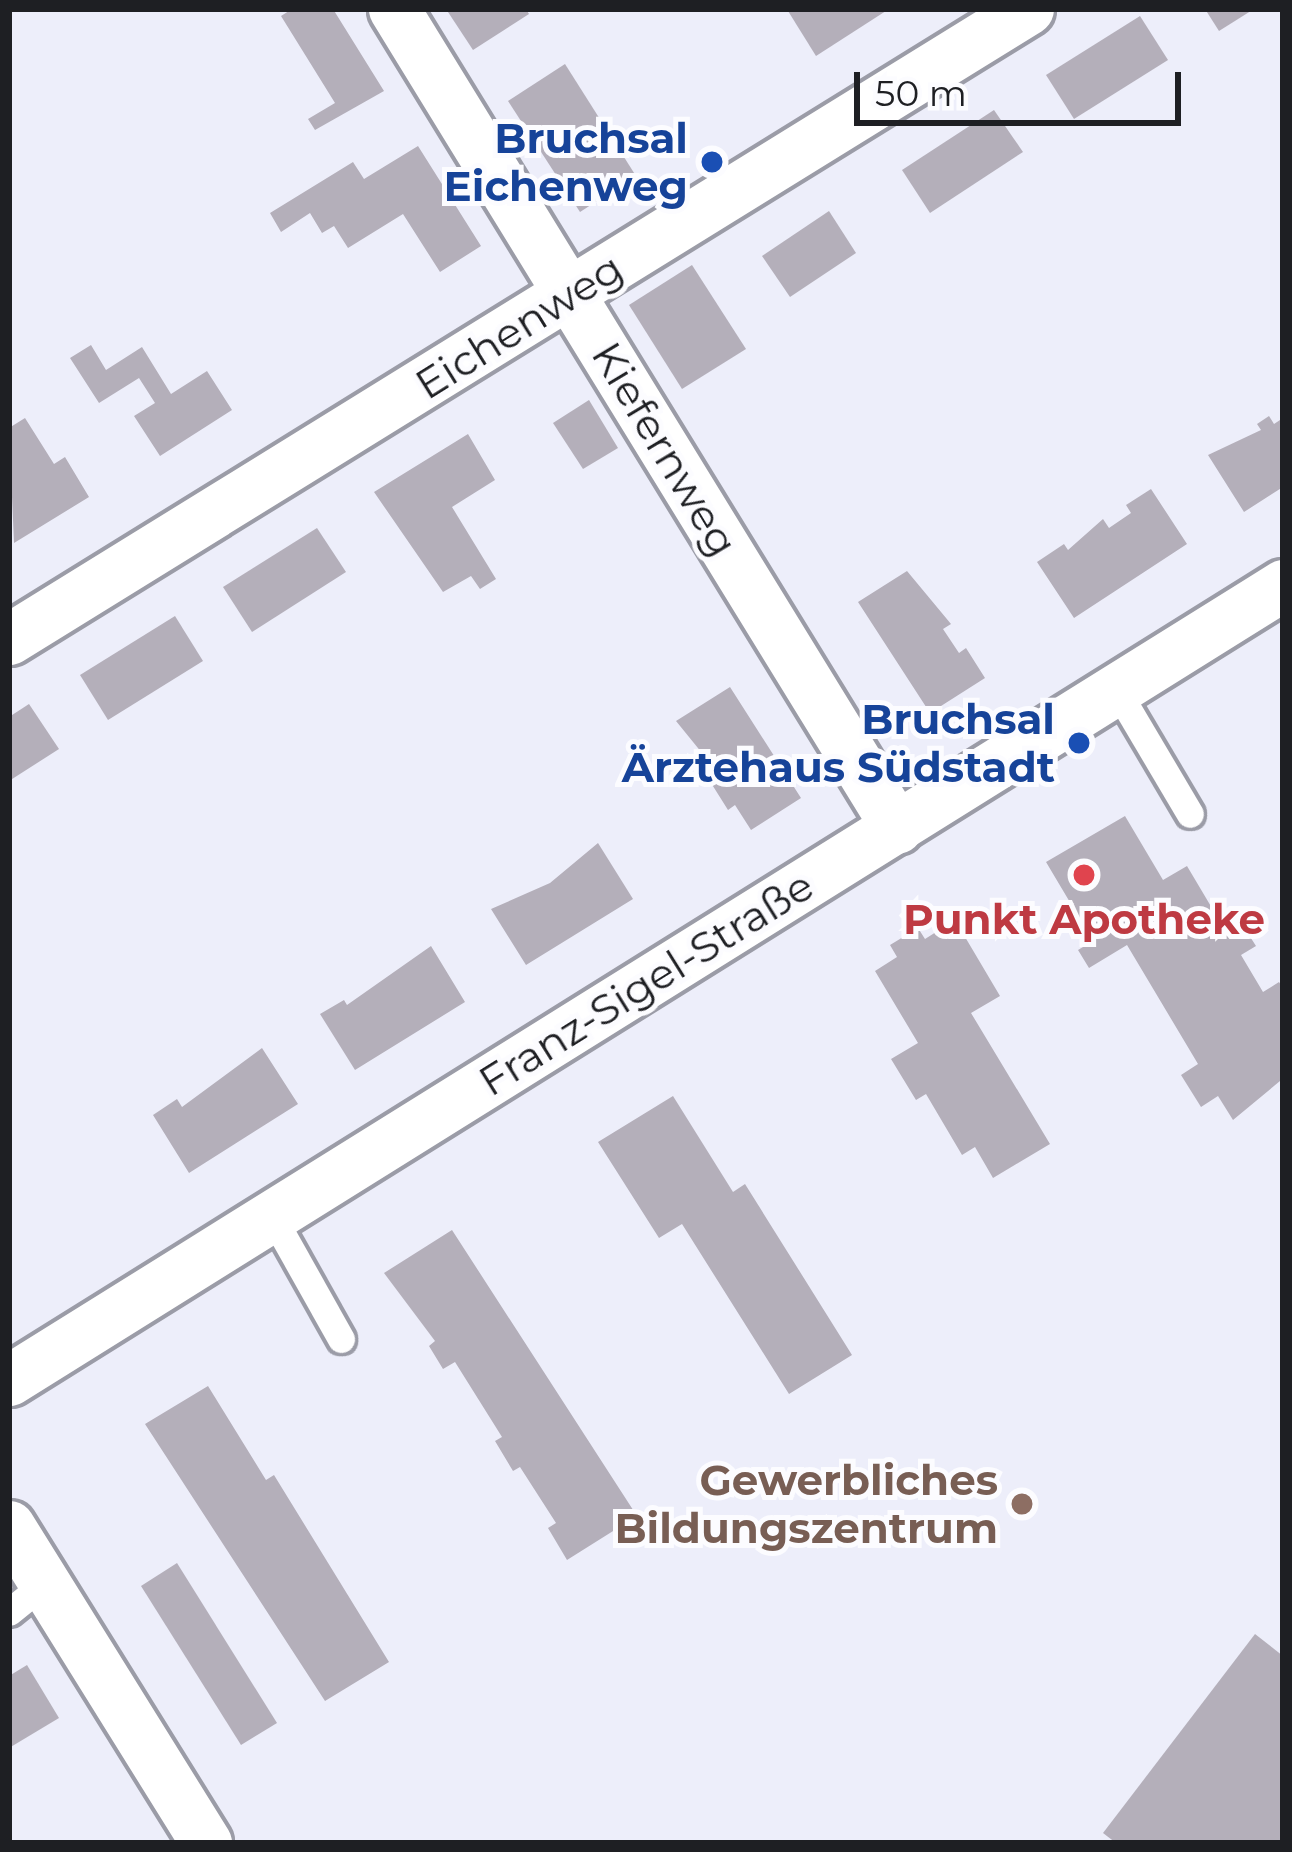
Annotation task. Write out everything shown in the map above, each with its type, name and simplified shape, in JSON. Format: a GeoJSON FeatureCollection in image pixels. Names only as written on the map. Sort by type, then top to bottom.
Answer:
{"type":"FeatureCollection","features":[{"type":"Feature","properties":{"kind":"street","name":"Kiefernweg"},"geometry":{"type":"LineString","coordinates":[[394,9],[896,828]]}},
{"type":"Feature","properties":{"kind":"street","name":"Eichenweg"},"geometry":{"type":"LineString","coordinates":[[9,639],[1028,9]]}},
{"type":"Feature","properties":{"kind":"street","name":"Franz-Sigel-Straße"},"geometry":{"type":"LineString","coordinates":[[9,1380],[1283,585]]}},
{"type":"Feature","properties":{"kind":"street"},"geometry":{"type":"LineString","coordinates":[[9,1526],[27,1597],[206,1843]]}},
{"type":"Feature","properties":{"kind":"lane"},"geometry":{"type":"LineString","coordinates":[[1116,689],[1190,814]]}},
{"type":"Feature","properties":{"kind":"lane"},"geometry":{"type":"LineString","coordinates":[[272,1216],[341,1339]]}},
{"type":"Feature","properties":{"kind":"building"},"geometry":{"type":"Polygon","coordinates":[[[292,9],[333,9],[384,91],[315,130],[308,119],[335,103],[281,16],[292,9]]]}},
{"type":"Feature","properties":{"kind":"building"},"geometry":{"type":"Polygon","coordinates":[[[446,9],[526,9],[529,14],[473,50],[446,9]]]}},
{"type":"Feature","properties":{"kind":"building"},"geometry":{"type":"Polygon","coordinates":[[[791,9],[889,9],[816,56],[788,11],[791,9]]]}},
{"type":"Feature","properties":{"kind":"building"},"geometry":{"type":"Polygon","coordinates":[[[1205,9],[1254,9],[1219,31],[1205,9]]]}},
{"type":"Feature","properties":{"kind":"building"},"geometry":{"type":"Polygon","coordinates":[[[1140,16],[1168,60],[1074,119],[1046,75],[1140,16]]]}},
{"type":"Feature","properties":{"kind":"building"},"geometry":{"type":"Polygon","coordinates":[[[565,64],[636,176],[580,212],[508,101],[565,64]]]}},
{"type":"Feature","properties":{"kind":"building"},"geometry":{"type":"Polygon","coordinates":[[[994,110],[1023,152],[930,213],[902,170],[994,110]]]}},
{"type":"Feature","properties":{"kind":"building"},"geometry":{"type":"Polygon","coordinates":[[[418,146],[481,246],[440,272],[403,214],[348,248],[334,226],[322,233],[310,213],[281,232],[270,213],[353,162],[364,179],[418,146]]]}},
{"type":"Feature","properties":{"kind":"building"},"geometry":{"type":"Polygon","coordinates":[[[829,211],[856,253],[790,297],[762,256],[829,211]]]}},
{"type":"Feature","properties":{"kind":"building"},"geometry":{"type":"Polygon","coordinates":[[[692,265],[746,349],[682,389],[629,305],[692,265]]]}},
{"type":"Feature","properties":{"kind":"building"},"geometry":{"type":"Polygon","coordinates":[[[91,345],[106,370],[142,347],[171,394],[207,371],[232,410],[160,456],[134,416],[155,403],[139,378],[99,403],[70,358],[91,345]]]}},
{"type":"Feature","properties":{"kind":"building"},"geometry":{"type":"Polygon","coordinates":[[[589,400],[618,448],[583,469],[553,423],[589,400]]]}},
{"type":"Feature","properties":{"kind":"building"},"geometry":{"type":"Polygon","coordinates":[[[1269,416],[1274,424],[1283,418],[1283,487],[1244,512],[1208,455],[1261,430],[1257,424],[1269,416]]]}},
{"type":"Feature","properties":{"kind":"building"},"geometry":{"type":"Polygon","coordinates":[[[25,418],[54,464],[65,457],[89,497],[14,543],[9,428],[25,418]]]}},
{"type":"Feature","properties":{"kind":"building"},"geometry":{"type":"Polygon","coordinates":[[[468,434],[495,480],[452,507],[496,579],[480,589],[471,576],[443,592],[374,492],[468,434]]]}},
{"type":"Feature","properties":{"kind":"building"},"geometry":{"type":"Polygon","coordinates":[[[1151,489],[1187,544],[1074,618],[1037,562],[1064,544],[1068,550],[1103,519],[1109,528],[1131,513],[1126,505],[1151,489]]]}},
{"type":"Feature","properties":{"kind":"building"},"geometry":{"type":"Polygon","coordinates":[[[317,528],[346,572],[252,632],[223,587],[317,528]]]}},
{"type":"Feature","properties":{"kind":"building"},"geometry":{"type":"Polygon","coordinates":[[[907,571],[951,624],[943,629],[959,653],[966,648],[985,678],[930,713],[858,602],[907,571]]]}},
{"type":"Feature","properties":{"kind":"building"},"geometry":{"type":"Polygon","coordinates":[[[175,616],[203,661],[108,720],[80,675],[175,616]]]}},
{"type":"Feature","properties":{"kind":"building"},"geometry":{"type":"Polygon","coordinates":[[[730,687],[801,798],[751,830],[735,805],[728,810],[706,775],[715,769],[676,721],[730,687]]]}},
{"type":"Feature","properties":{"kind":"building"},"geometry":{"type":"Polygon","coordinates":[[[29,704],[59,749],[9,781],[9,717],[29,704]]]}},
{"type":"Feature","properties":{"kind":"building"},"geometry":{"type":"Polygon","coordinates":[[[1125,816],[1163,880],[1187,866],[1225,930],[1240,921],[1256,946],[1241,955],[1263,992],[1279,982],[1283,988],[1280,1081],[1233,1120],[1218,1096],[1201,1107],[1181,1075],[1198,1064],[1127,945],[1089,968],[1078,950],[1093,941],[1046,862],[1125,816]]]}},
{"type":"Feature","properties":{"kind":"building"},"geometry":{"type":"Polygon","coordinates":[[[598,843],[633,899],[526,965],[491,909],[550,883],[598,843]]]}},
{"type":"Feature","properties":{"kind":"building"},"geometry":{"type":"Polygon","coordinates":[[[955,920],[1000,996],[971,1013],[1050,1144],[993,1178],[975,1147],[962,1155],[926,1094],[916,1100],[891,1059],[918,1043],[875,971],[897,957],[890,945],[918,928],[925,939],[955,920]]]}},
{"type":"Feature","properties":{"kind":"building"},"geometry":{"type":"Polygon","coordinates":[[[431,946],[465,1002],[355,1070],[320,1014],[344,1000],[347,1005],[431,946]]]}},
{"type":"Feature","properties":{"kind":"building"},"geometry":{"type":"Polygon","coordinates":[[[262,1048],[298,1104],[189,1173],[153,1115],[177,1099],[182,1107],[262,1048]]]}},
{"type":"Feature","properties":{"kind":"building"},"geometry":{"type":"Polygon","coordinates":[[[673,1096],[733,1192],[745,1184],[852,1355],[789,1394],[682,1224],[659,1238],[598,1142],[673,1096]]]}},
{"type":"Feature","properties":{"kind":"building"},"geometry":{"type":"Polygon","coordinates":[[[452,1230],[637,1516],[567,1560],[548,1528],[556,1523],[520,1467],[513,1471],[495,1441],[502,1437],[455,1362],[443,1369],[429,1346],[435,1341],[384,1273],[452,1230]]]}},
{"type":"Feature","properties":{"kind":"building"},"geometry":{"type":"Polygon","coordinates":[[[208,1386],[266,1480],[274,1475],[389,1662],[325,1701],[145,1424],[208,1386]]]}},
{"type":"Feature","properties":{"kind":"building"},"geometry":{"type":"Polygon","coordinates":[[[177,1563],[277,1723],[241,1745],[141,1586],[177,1563]]]}},
{"type":"Feature","properties":{"kind":"building"},"geometry":{"type":"Polygon","coordinates":[[[1255,1634],[1283,1656],[1283,1843],[1116,1843],[1103,1833],[1255,1634]]]}},
{"type":"Feature","properties":{"kind":"building"},"geometry":{"type":"Polygon","coordinates":[[[27,1665],[59,1718],[9,1748],[9,1676],[27,1665]]]}},
{"type":"Feature","properties":{"kind":"place","name":"Bruchsal Eichenweg"},"geometry":{"type":"Point","coordinates":[712,162]}},
{"type":"Feature","properties":{"kind":"place","name":"Bruchsal Ärztehaus Südstadt"},"geometry":{"type":"Point","coordinates":[1079,743]}},
{"type":"Feature","properties":{"kind":"place","name":"Punkt Apotheke"},"geometry":{"type":"Point","coordinates":[1084,875]}},
{"type":"Feature","properties":{"kind":"place","name":"Gewerbliches Bildungszentrum"},"geometry":{"type":"Point","coordinates":[1022,1504]}}]}
